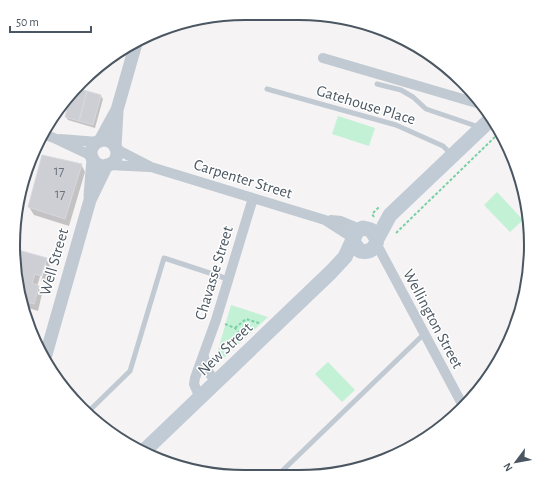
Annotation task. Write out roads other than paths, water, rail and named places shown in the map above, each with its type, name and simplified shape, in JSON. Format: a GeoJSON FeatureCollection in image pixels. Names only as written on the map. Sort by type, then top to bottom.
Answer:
{"type":"FeatureCollection","features":[{"type":"Feature","properties":{"kind":"main road","name":"New Street"},"geometry":{"type":"LineString","coordinates":[[147,448],[345,257],[365,240],[488,122]]}},
{"type":"Feature","properties":{"kind":"street"},"geometry":{"type":"LineString","coordinates":[[93,158],[93,148],[99,142],[117,110],[135,49]]}},
{"type":"Feature","properties":{"kind":"street"},"geometry":{"type":"LineString","coordinates":[[323,58],[472,102]]}},
{"type":"Feature","properties":{"kind":"street"},"geometry":{"type":"LineString","coordinates":[[48,136],[93,158],[99,165],[108,165],[115,160],[117,110]]}},
{"type":"Feature","properties":{"kind":"street"},"geometry":{"type":"LineString","coordinates":[[54,138],[99,142],[107,141],[116,148]]}},
{"type":"Feature","properties":{"kind":"street","name":"Carpenter Street"},"geometry":{"type":"LineString","coordinates":[[116,148],[152,167],[325,220],[365,240]]}},
{"type":"Feature","properties":{"kind":"street","name":"Well Street"},"geometry":{"type":"LineString","coordinates":[[90,200],[93,158]]}},
{"type":"Feature","properties":{"kind":"street","name":"Carpenter Street"},"geometry":{"type":"LineString","coordinates":[[108,165],[152,167]]}},
{"type":"Feature","properties":{"kind":"street","name":"Well Street"},"geometry":{"type":"LineString","coordinates":[[47,352],[90,200],[108,165]]}},
{"type":"Feature","properties":{"kind":"street","name":"Chavasse Street"},"geometry":{"type":"LineString","coordinates":[[200,398],[194,384],[204,358],[253,198]]}},
{"type":"Feature","properties":{"kind":"street","name":"Wellington Street"},"geometry":{"type":"LineString","coordinates":[[365,240],[389,268],[461,401]]}},
{"type":"Feature","properties":{"kind":"street"},"geometry":{"type":"LineString","coordinates":[[204,358],[207,370],[216,382]]}},
{"type":"Feature","properties":{"kind":"lane"},"geometry":{"type":"LineString","coordinates":[[377,84],[401,90],[413,97],[426,109],[482,128]]}},
{"type":"Feature","properties":{"kind":"lane","name":"Gatehouse Place"},"geometry":{"type":"LineString","coordinates":[[267,90],[396,125],[443,146],[453,156]]}},
{"type":"Feature","properties":{"kind":"lane"},"geometry":{"type":"LineString","coordinates":[[91,409],[130,371],[164,258],[228,279]]}},
{"type":"Feature","properties":{"kind":"lane"},"geometry":{"type":"LineString","coordinates":[[283,470],[424,334]]}}]}
